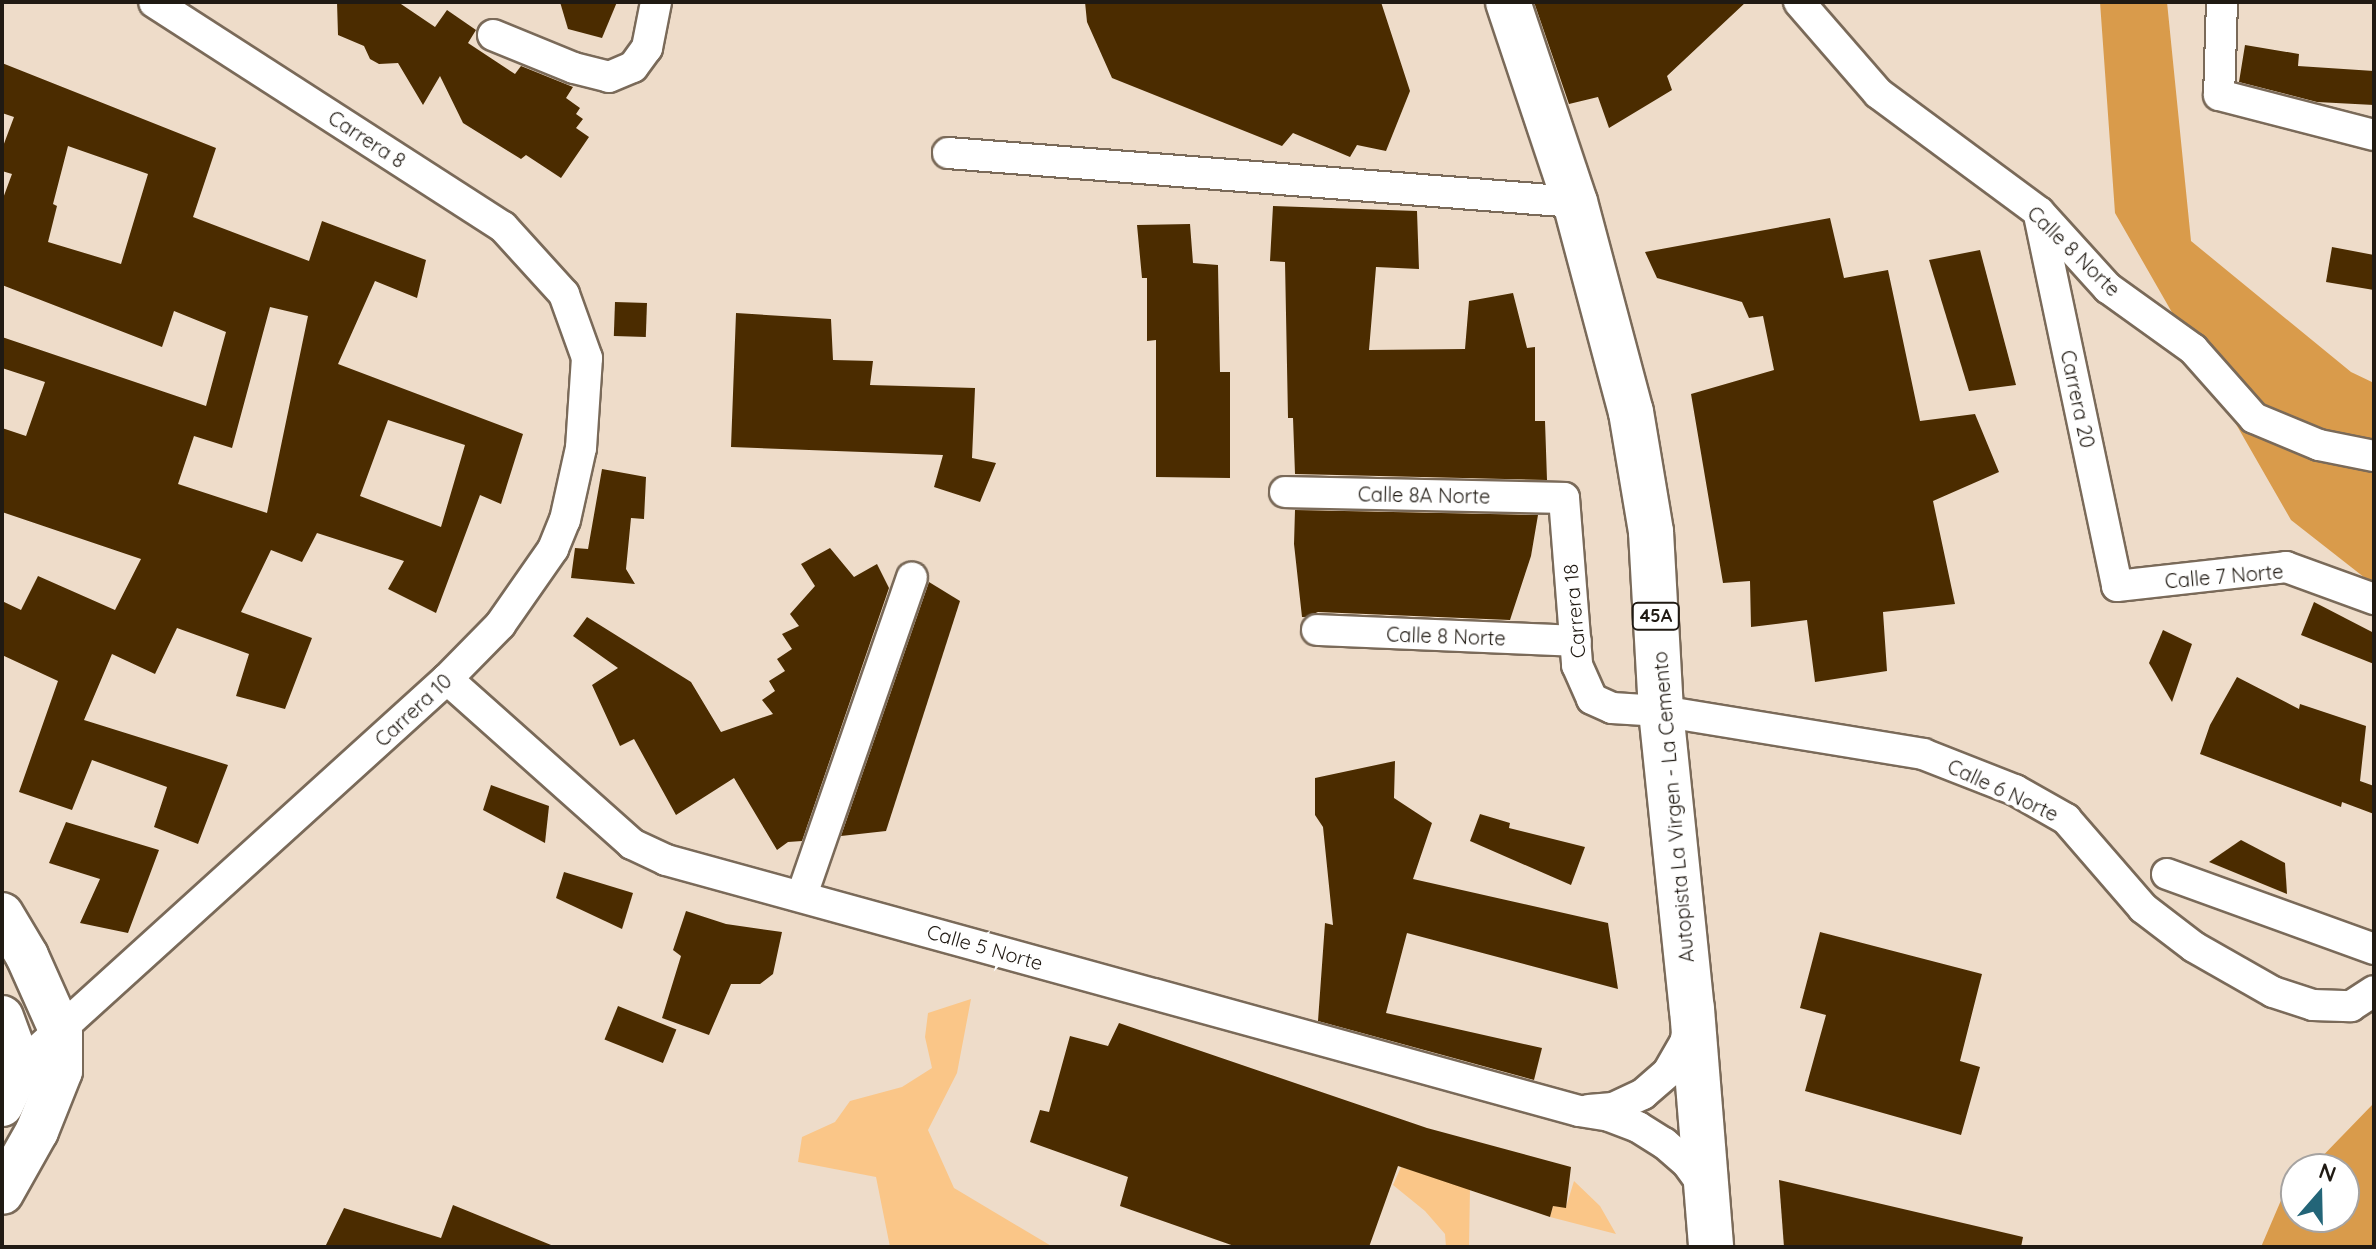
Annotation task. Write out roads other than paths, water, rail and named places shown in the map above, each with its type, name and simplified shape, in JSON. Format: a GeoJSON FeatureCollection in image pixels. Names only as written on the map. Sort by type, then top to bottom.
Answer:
{"type":"FeatureCollection","features":[{"type":"Feature","properties":{"kind":"main road","name":"Autopista La Virgen - La Cemento"},"geometry":{"type":"LineString","coordinates":[[1508,2],[1575,202],[1634,427],[1651,532],[1661,711],[1692,1009],[1711,1247]]}},
{"type":"Feature","properties":{"kind":"street","name":"Carrera 8"},"geometry":{"type":"LineString","coordinates":[[154,2],[503,227],[564,294]]}},
{"type":"Feature","properties":{"kind":"street"},"geometry":{"type":"LineString","coordinates":[[493,35],[574,68],[609,77],[633,67],[647,48],[656,2]]}},
{"type":"Feature","properties":{"kind":"street","name":"Calle 8 Norte"},"geometry":{"type":"LineString","coordinates":[[1799,2],[1878,93],[2039,212],[2108,288],[2193,349],[2254,418],[2319,445],[2374,456]]}},
{"type":"Feature","properties":{"kind":"street"},"geometry":{"type":"LineString","coordinates":[[2222,2],[2219,95],[2374,135]]}},
{"type":"Feature","properties":{"kind":"street"},"geometry":{"type":"LineString","coordinates":[[948,153],[1575,202]]}},
{"type":"Feature","properties":{"kind":"street","name":"Carrera 20"},"geometry":{"type":"LineString","coordinates":[[2039,212],[2117,586]]}},
{"type":"Feature","properties":{"kind":"street","name":"Carrera 10"},"geometry":{"type":"LineString","coordinates":[[2,1105],[20,1066],[447,679],[500,625],[553,549],[565,520],[581,448],[587,358],[564,294]]}},
{"type":"Feature","properties":{"kind":"street","name":"Calle 8A Norte"},"geometry":{"type":"LineString","coordinates":[[1285,492],[1564,498]]}},
{"type":"Feature","properties":{"kind":"street","name":"Carrera 18"},"geometry":{"type":"LineString","coordinates":[[1564,498],[1577,665],[1592,699],[1612,708],[1661,711]]}},
{"type":"Feature","properties":{"kind":"street","name":"Calle 7 Norte"},"geometry":{"type":"LineString","coordinates":[[2117,586],[2286,567],[2374,599]]}},
{"type":"Feature","properties":{"kind":"street"},"geometry":{"type":"LineString","coordinates":[[802,895],[912,577]]}},
{"type":"Feature","properties":{"kind":"street","name":"Calle 8 Norte"},"geometry":{"type":"LineString","coordinates":[[1317,630],[1576,641]]}},
{"type":"Feature","properties":{"kind":"street","name":"Calle 5 Norte"},"geometry":{"type":"LineString","coordinates":[[447,679],[632,844],[666,860],[1579,1111],[1609,1116],[1638,1127],[1687,1163],[1705,1188]]}},
{"type":"Feature","properties":{"kind":"street","name":"Calle 6 Norte"},"geometry":{"type":"LineString","coordinates":[[1661,711],[1923,754],[2015,790],[2066,819],[2143,908],[2194,947],[2273,992],[2313,1005],[2351,1006],[2374,991]]}},
{"type":"Feature","properties":{"kind":"street"},"geometry":{"type":"LineString","coordinates":[[2167,874],[2374,949]]}},
{"type":"Feature","properties":{"kind":"street"},"geometry":{"type":"LineString","coordinates":[[2,914],[27,956],[61,1032],[61,1071],[37,1131],[2,1193]]}},
{"type":"Feature","properties":{"kind":"street","name":"Calle 5 Norte"},"geometry":{"type":"LineString","coordinates":[[1579,1111],[1613,1108],[1643,1094],[1668,1072],[1685,1043],[1692,1009]]}},
{"type":"Feature","properties":{"kind":"street"},"geometry":{"type":"LineString","coordinates":[[2,1017],[20,1066]]}}]}
